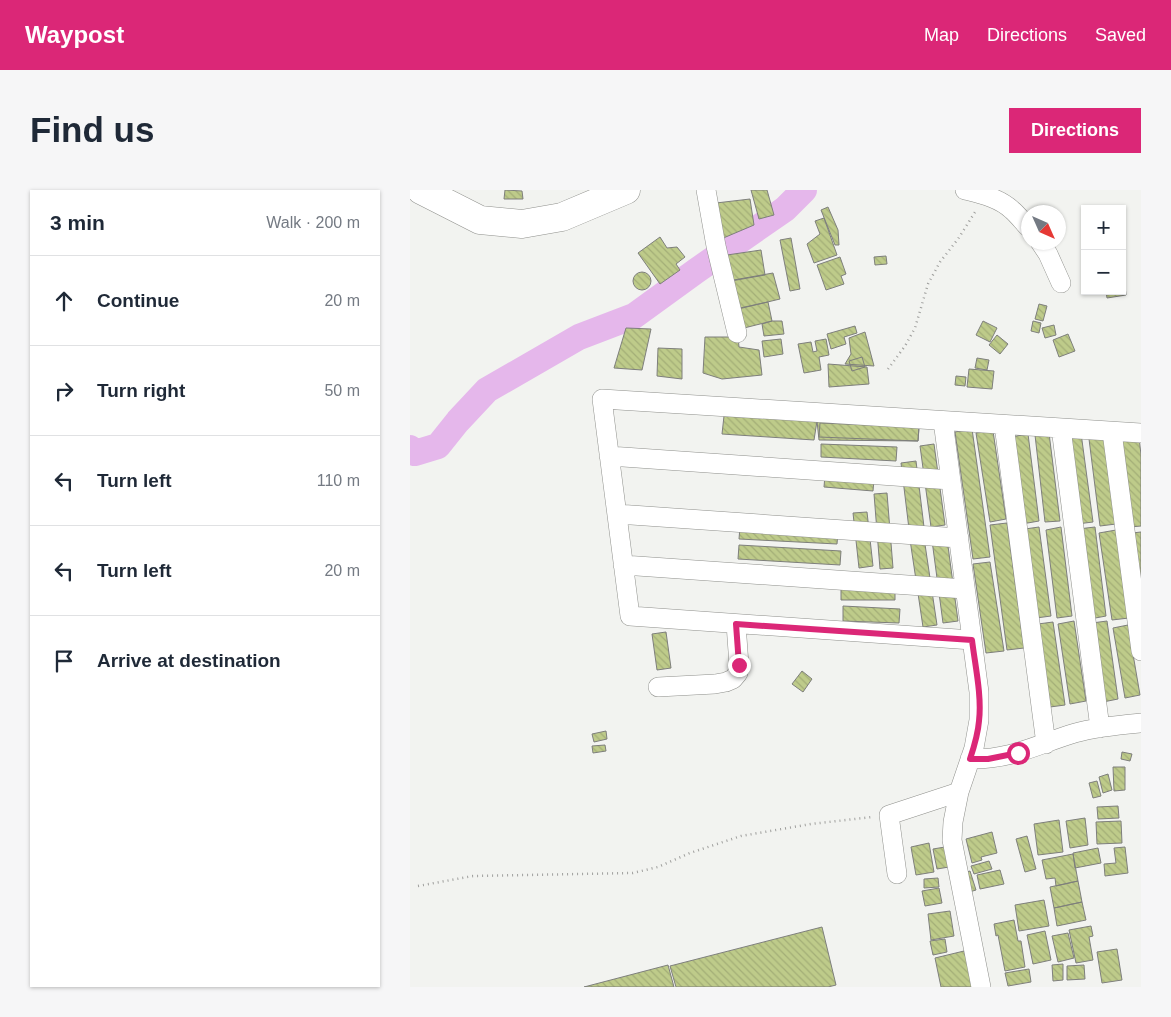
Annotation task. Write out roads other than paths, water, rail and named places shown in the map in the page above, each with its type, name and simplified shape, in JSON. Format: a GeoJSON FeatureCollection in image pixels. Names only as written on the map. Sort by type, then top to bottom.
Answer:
{"type":"FeatureCollection","features":[{"type":"Feature","properties":{"kind":"highway"},"geometry":{"type":"LineString","coordinates":[[421,190],[480,220],[522,224],[562,217],[626,190]]}},
{"type":"Feature","properties":{"kind":"street"},"geometry":{"type":"LineString","coordinates":[[706,190],[718,253],[737,334]]}},
{"type":"Feature","properties":{"kind":"street"},"geometry":{"type":"LineString","coordinates":[[965,190],[987,193],[1012,209],[1021,219]]}},
{"type":"Feature","properties":{"kind":"street"},"geometry":{"type":"LineString","coordinates":[[1045,250],[1061,283]]}},
{"type":"Feature","properties":{"kind":"street"},"geometry":{"type":"LineString","coordinates":[[972,640],[630,616],[602,399],[1141,433]]}},
{"type":"Feature","properties":{"kind":"street"},"geometry":{"type":"LineString","coordinates":[[943,421],[979,692],[979,720],[974,748],[959,792],[953,822],[952,840],[981,987]]}},
{"type":"Feature","properties":{"kind":"street"},"geometry":{"type":"LineString","coordinates":[[1004,424],[1046,744]]}},
{"type":"Feature","properties":{"kind":"street"},"geometry":{"type":"LineString","coordinates":[[1061,428],[1100,728]]}},
{"type":"Feature","properties":{"kind":"street"},"geometry":{"type":"LineString","coordinates":[[1112,432],[1141,651]]}},
{"type":"Feature","properties":{"kind":"street"},"geometry":{"type":"LineString","coordinates":[[609,456],[951,480]]}},
{"type":"Feature","properties":{"kind":"street"},"geometry":{"type":"LineString","coordinates":[[617,514],[959,538]]}},
{"type":"Feature","properties":{"kind":"street"},"geometry":{"type":"LineString","coordinates":[[623,565],[965,588]]}},
{"type":"Feature","properties":{"kind":"street"},"geometry":{"type":"LineString","coordinates":[[658,686],[714,684],[733,679],[738,673],[739,665],[736,624]]}},
{"type":"Feature","properties":{"kind":"street"},"geometry":{"type":"LineString","coordinates":[[970,759],[995,758],[1018,753],[1076,733],[1141,723]]}},
{"type":"Feature","properties":{"kind":"street"},"geometry":{"type":"LineString","coordinates":[[897,874],[889,815],[959,792]]}},
{"type":"Feature","properties":{"kind":"waterway"},"geometry":{"type":"LineString","coordinates":[[410,448],[415,453],[438,446],[487,390],[579,337],[634,316],[785,209],[804,190]]}}]}
